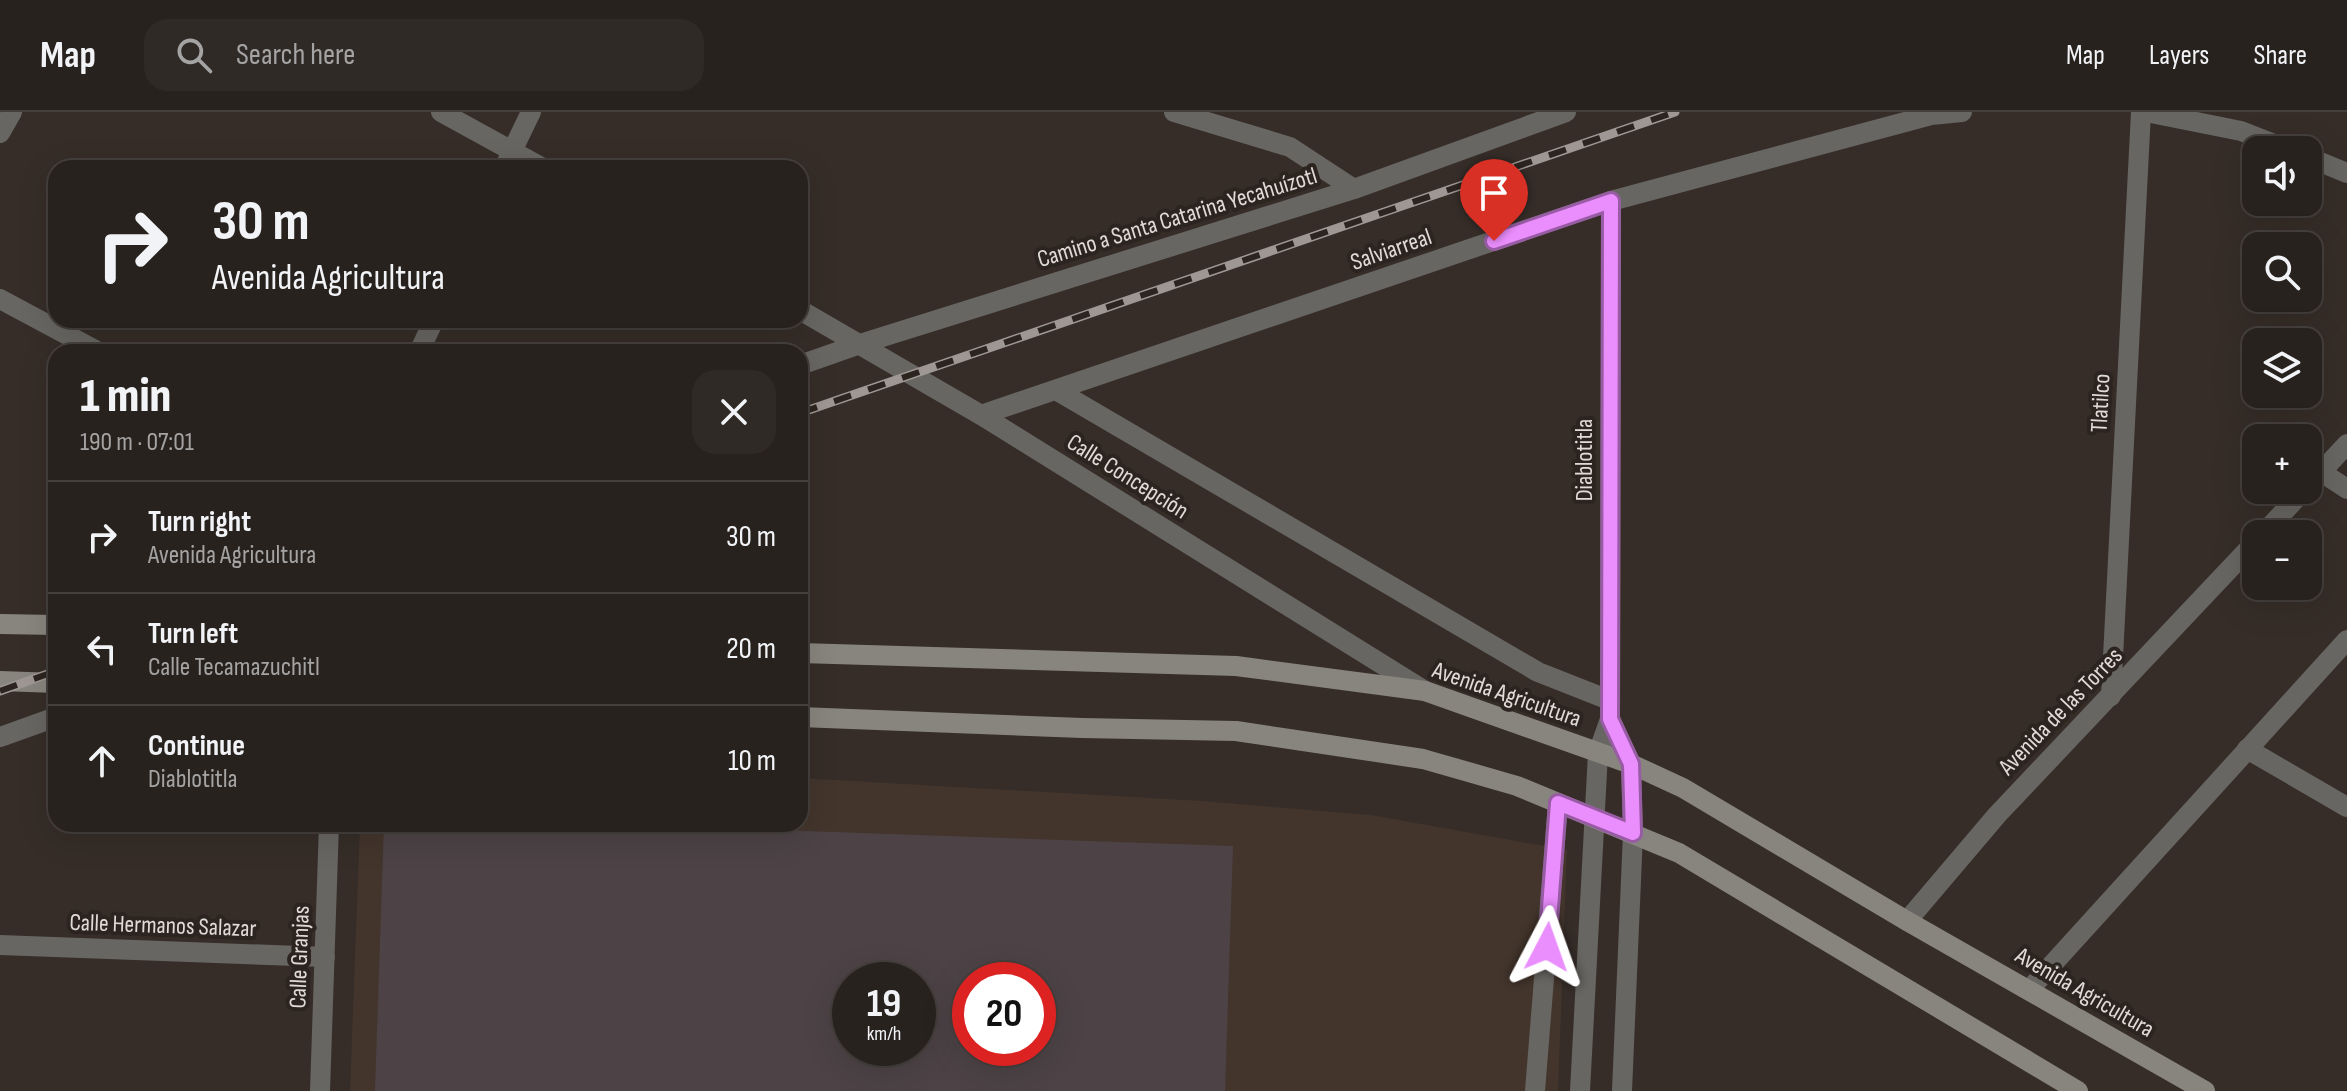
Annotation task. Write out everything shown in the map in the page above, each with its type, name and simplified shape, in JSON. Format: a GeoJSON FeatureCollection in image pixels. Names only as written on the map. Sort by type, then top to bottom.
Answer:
{"type":"FeatureCollection","features":[{"type":"Feature","properties":{"kind":"main road"},"geometry":{"type":"LineString","coordinates":[[0,624],[48,625]]}},
{"type":"Feature","properties":{"kind":"main road","name":"Avenida Agricultura"},"geometry":{"type":"LineString","coordinates":[[808,653],[1236,666],[1425,691],[1631,764],[1683,788],[1907,921],[2205,1091]]}},
{"type":"Feature","properties":{"kind":"main road"},"geometry":{"type":"LineString","coordinates":[[0,681],[48,683]]}},
{"type":"Feature","properties":{"kind":"main road"},"geometry":{"type":"LineString","coordinates":[[808,717],[1236,731],[1423,759],[1517,786],[1679,853],[2078,1091]]}},
{"type":"Feature","properties":{"kind":"street"},"geometry":{"type":"LineString","coordinates":[[0,133],[12,112]]}},
{"type":"Feature","properties":{"kind":"street"},"geometry":{"type":"LineString","coordinates":[[441,112],[508,160],[531,112]]}},
{"type":"Feature","properties":{"kind":"street"},"geometry":{"type":"LineString","coordinates":[[1174,112],[1290,147],[1354,189]]}},
{"type":"Feature","properties":{"kind":"street","name":"Camino a Santa Catarina Yecahuízotl"},"geometry":{"type":"LineString","coordinates":[[808,362],[1354,189],[1566,112]]}},
{"type":"Feature","properties":{"kind":"street","name":"Salviarreal"},"geometry":{"type":"LineString","coordinates":[[981,415],[1611,201],[1931,115],[1962,112]]}},
{"type":"Feature","properties":{"kind":"street"},"geometry":{"type":"LineString","coordinates":[[2144,112],[2254,136]]}},
{"type":"Feature","properties":{"kind":"street","name":"Tlatilco"},"geometry":{"type":"LineString","coordinates":[[2111,696],[2144,112]]}},
{"type":"Feature","properties":{"kind":"street"},"geometry":{"type":"LineString","coordinates":[[2322,163],[2347,173]]}},
{"type":"Feature","properties":{"kind":"street","name":"Diablotitla"},"geometry":{"type":"LineString","coordinates":[[1580,1091],[1598,753],[1610,710],[1611,201]]}},
{"type":"Feature","properties":{"kind":"street"},"geometry":{"type":"LineString","coordinates":[[0,299],[48,325]]}},
{"type":"Feature","properties":{"kind":"street","name":"Calle Concepción"},"geometry":{"type":"LineString","coordinates":[[808,315],[981,415],[1425,691]]}},
{"type":"Feature","properties":{"kind":"street"},"geometry":{"type":"LineString","coordinates":[[54,328],[84,344]]}},
{"type":"Feature","properties":{"kind":"street"},"geometry":{"type":"LineString","coordinates":[[1056,390],[1538,672],[1610,710]]}},
{"type":"Feature","properties":{"kind":"street"},"geometry":{"type":"LineString","coordinates":[[2322,471],[2347,444]]}},
{"type":"Feature","properties":{"kind":"street"},"geometry":{"type":"LineString","coordinates":[[2322,485],[2347,489]]}},
{"type":"Feature","properties":{"kind":"street"},"geometry":{"type":"LineString","coordinates":[[2276,520],[2291,504]]}},
{"type":"Feature","properties":{"kind":"street","name":"Avenida de las Torres"},"geometry":{"type":"LineString","coordinates":[[1907,921],[1997,815],[2242,556]]}},
{"type":"Feature","properties":{"kind":"street"},"geometry":{"type":"LineString","coordinates":[[0,635],[48,621]]}},
{"type":"Feature","properties":{"kind":"street"},"geometry":{"type":"LineString","coordinates":[[2029,990],[2347,640]]}},
{"type":"Feature","properties":{"kind":"street","name":"Diablotitla"},"geometry":{"type":"LineString","coordinates":[[1610,710],[1631,764]]}},
{"type":"Feature","properties":{"kind":"street"},"geometry":{"type":"LineString","coordinates":[[0,737],[48,720]]}},
{"type":"Feature","properties":{"kind":"street"},"geometry":{"type":"LineString","coordinates":[[2247,749],[2347,807]]}},
{"type":"Feature","properties":{"kind":"street"},"geometry":{"type":"LineString","coordinates":[[1622,1091],[1633,833],[1631,764]]}},
{"type":"Feature","properties":{"kind":"street"},"geometry":{"type":"LineString","coordinates":[[1535,1091],[1558,803]]}},
{"type":"Feature","properties":{"kind":"street","name":"Calle Granjas"},"geometry":{"type":"LineString","coordinates":[[320,1091],[329,832]]}},
{"type":"Feature","properties":{"kind":"street","name":"Calle Hermanos Salazar"},"geometry":{"type":"LineString","coordinates":[[0,945],[325,957]]}},
{"type":"Feature","properties":{"kind":"shaded area"},"geometry":{"type":"Polygon","coordinates":[[[808,778],[1202,801],[1371,815],[1567,850],[1558,1091],[350,1091],[360,832],[808,832],[808,778]]]}},
{"type":"Feature","properties":{"kind":"building"},"geometry":{"type":"Polygon","coordinates":[[[808,831],[1233,846],[1225,1091],[375,1091],[384,832],[808,831]]]}},
{"type":"Feature","properties":{"kind":"railway"},"geometry":{"type":"LineString","coordinates":[[808,410],[1675,112]]}},
{"type":"Feature","properties":{"kind":"railway"},"geometry":{"type":"LineString","coordinates":[[0,691],[48,674]]}},
{"type":"Feature","properties":{"kind":"route"},"geometry":{"type":"LineString","coordinates":[[1494,241],[1611,201],[1610,719],[1631,764],[1633,833],[1558,803],[1547,947]]}}]}
